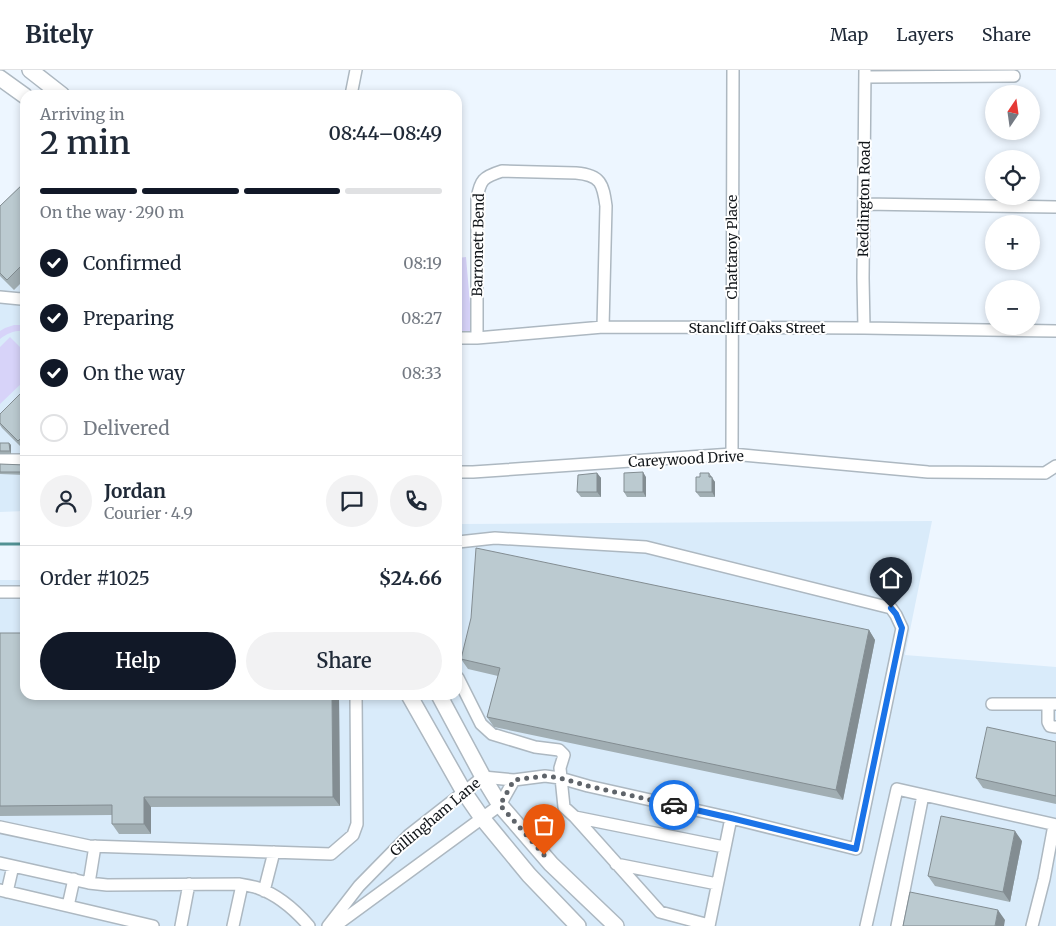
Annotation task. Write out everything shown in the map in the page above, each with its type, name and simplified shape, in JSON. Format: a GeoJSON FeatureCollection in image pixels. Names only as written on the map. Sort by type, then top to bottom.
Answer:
{"type":"FeatureCollection","features":[{"type":"Feature","properties":{"kind":"main road"},"geometry":{"type":"LineString","coordinates":[[30,70],[56,90]]}},
{"type":"Feature","properties":{"kind":"main road"},"geometry":{"type":"LineString","coordinates":[[0,78],[20,92]]}},
{"type":"Feature","properties":{"kind":"main road"},"geometry":{"type":"LineString","coordinates":[[412,700],[464,792],[482,818],[529,875],[578,926]]}},
{"type":"Feature","properties":{"kind":"main road"},"geometry":{"type":"LineString","coordinates":[[442,700],[500,805],[551,864],[616,926]]}},
{"type":"Feature","properties":{"kind":"street"},"geometry":{"type":"LineString","coordinates":[[352,90],[356,70]]}},
{"type":"Feature","properties":{"kind":"street","name":"Chattaroy Place"},"geometry":{"type":"LineString","coordinates":[[732,454],[733,70]]}},
{"type":"Feature","properties":{"kind":"street"},"geometry":{"type":"LineString","coordinates":[[866,73],[1014,76]]}},
{"type":"Feature","properties":{"kind":"street","name":"Reddington Road"},"geometry":{"type":"LineString","coordinates":[[864,328],[866,73]]}},
{"type":"Feature","properties":{"kind":"street","name":"Barronett Bend"},"geometry":{"type":"LineString","coordinates":[[477,338],[477,199],[479,186],[484,179],[502,171],[576,172],[588,174],[599,181],[604,190],[606,206],[603,327]]}},
{"type":"Feature","properties":{"kind":"street"},"geometry":{"type":"LineString","coordinates":[[864,204],[1056,207]]}},
{"type":"Feature","properties":{"kind":"street"},"geometry":{"type":"LineString","coordinates":[[0,297],[20,300]]}},
{"type":"Feature","properties":{"kind":"street","name":"Stancliff Oaks Street"},"geometry":{"type":"LineString","coordinates":[[462,338],[603,327],[1056,331]]}},
{"type":"Feature","properties":{"kind":"street","name":"Careywood Drive"},"geometry":{"type":"LineString","coordinates":[[462,472],[732,454],[928,472],[1045,473],[1056,466]]}},
{"type":"Feature","properties":{"kind":"street"},"geometry":{"type":"LineString","coordinates":[[0,460],[20,460]]}},
{"type":"Feature","properties":{"kind":"street"},"geometry":{"type":"LineString","coordinates":[[462,542],[496,538],[646,547],[891,608],[902,628],[856,849],[560,778],[545,776],[514,780],[483,777]]}},
{"type":"Feature","properties":{"kind":"street"},"geometry":{"type":"LineString","coordinates":[[0,592],[20,592]]}},
{"type":"Feature","properties":{"kind":"street"},"geometry":{"type":"LineString","coordinates":[[462,686],[481,724],[492,734],[535,747],[559,750],[564,755],[560,768],[560,778],[564,807],[660,912],[709,925],[731,818]]}},
{"type":"Feature","properties":{"kind":"street"},"geometry":{"type":"LineString","coordinates":[[0,827],[95,846],[331,854],[353,835],[357,824],[356,700]]}},
{"type":"Feature","properties":{"kind":"street"},"geometry":{"type":"LineString","coordinates":[[992,704],[1052,704],[1048,722],[1050,726],[1056,727]]}},
{"type":"Feature","properties":{"kind":"street","name":"Gillingham Lane"},"geometry":{"type":"LineString","coordinates":[[328,926],[359,886],[409,835],[483,777]]}},
{"type":"Feature","properties":{"kind":"street"},"geometry":{"type":"LineString","coordinates":[[500,805],[514,780]]}},
{"type":"Feature","properties":{"kind":"street"},"geometry":{"type":"LineString","coordinates":[[866,926],[897,789],[1055,825],[1032,926]]}},
{"type":"Feature","properties":{"kind":"street"},"geometry":{"type":"LineString","coordinates":[[897,926],[923,795]]}},
{"type":"Feature","properties":{"kind":"street","name":"Gillingham Lane"},"geometry":{"type":"LineString","coordinates":[[335,926],[500,805]]}},
{"type":"Feature","properties":{"kind":"street"},"geometry":{"type":"LineString","coordinates":[[575,817],[724,847]]}},
{"type":"Feature","properties":{"kind":"street"},"geometry":{"type":"LineString","coordinates":[[89,882],[95,846]]}},
{"type":"Feature","properties":{"kind":"street"},"geometry":{"type":"LineString","coordinates":[[264,891],[274,852]]}},
{"type":"Feature","properties":{"kind":"street"},"geometry":{"type":"LineString","coordinates":[[0,863],[107,885],[242,885],[257,888],[275,896],[300,916],[309,926]]}},
{"type":"Feature","properties":{"kind":"street"},"geometry":{"type":"LineString","coordinates":[[616,864],[717,884]]}},
{"type":"Feature","properties":{"kind":"street"},"geometry":{"type":"LineString","coordinates":[[13,866],[4,891],[153,926]]}},
{"type":"Feature","properties":{"kind":"street"},"geometry":{"type":"LineString","coordinates":[[68,906],[74,879]]}},
{"type":"Feature","properties":{"kind":"street"},"geometry":{"type":"LineString","coordinates":[[181,926],[189,884]]}},
{"type":"Feature","properties":{"kind":"street"},"geometry":{"type":"LineString","coordinates":[[232,926],[242,885]]}},
{"type":"Feature","properties":{"kind":"shaded area"},"geometry":{"type":"Polygon","coordinates":[[[20,193],[20,511],[0,512],[0,212],[20,193]]]}},
{"type":"Feature","properties":{"kind":"shaded area"},"geometry":{"type":"Polygon","coordinates":[[[466,257],[470,331],[462,331],[462,258],[466,257]]]}},
{"type":"Feature","properties":{"kind":"shaded area"},"geometry":{"type":"Polygon","coordinates":[[[20,325],[20,331],[12,332],[0,339],[0,331],[20,325]]]}},
{"type":"Feature","properties":{"kind":"shaded area"},"geometry":{"type":"Polygon","coordinates":[[[10,337],[20,347],[20,385],[0,404],[0,347],[10,337]]]}},
{"type":"Feature","properties":{"kind":"shaded area"},"geometry":{"type":"Polygon","coordinates":[[[932,521],[905,655],[1056,667],[1056,926],[0,926],[0,580],[20,580],[20,700],[462,700],[462,524],[932,521]]]}},
{"type":"Feature","properties":{"kind":"building"},"geometry":{"type":"Polygon","coordinates":[[[20,187],[20,267],[7,280],[0,273],[0,206],[20,187]]]}},
{"type":"Feature","properties":{"kind":"building"},"geometry":{"type":"Polygon","coordinates":[[[20,394],[20,439],[18,441],[0,423],[0,414],[20,394]]]}},
{"type":"Feature","properties":{"kind":"building"},"geometry":{"type":"Polygon","coordinates":[[[0,443],[9,443],[10,451],[0,451],[0,443]]]}},
{"type":"Feature","properties":{"kind":"building"},"geometry":{"type":"Polygon","coordinates":[[[0,464],[20,465],[20,472],[0,472],[0,464]]]}},
{"type":"Feature","properties":{"kind":"building"},"geometry":{"type":"Polygon","coordinates":[[[643,472],[643,492],[624,492],[624,473],[643,472]]]}},
{"type":"Feature","properties":{"kind":"building"},"geometry":{"type":"Polygon","coordinates":[[[597,473],[597,492],[577,492],[578,475],[597,473]]]}},
{"type":"Feature","properties":{"kind":"building"},"geometry":{"type":"Polygon","coordinates":[[[700,473],[709,473],[709,477],[712,477],[712,492],[696,492],[696,477],[700,477],[700,473]]]}},
{"type":"Feature","properties":{"kind":"building"},"geometry":{"type":"Polygon","coordinates":[[[476,548],[869,630],[836,790],[487,717],[500,668],[462,659],[471,618],[476,548]]]}},
{"type":"Feature","properties":{"kind":"building"},"geometry":{"type":"Polygon","coordinates":[[[0,633],[20,633],[20,700],[332,700],[333,797],[144,797],[144,824],[112,824],[112,805],[0,806],[0,633]]]}},
{"type":"Feature","properties":{"kind":"building"},"geometry":{"type":"Polygon","coordinates":[[[987,727],[1056,742],[1056,796],[976,778],[987,727]]]}},
{"type":"Feature","properties":{"kind":"building"},"geometry":{"type":"Polygon","coordinates":[[[941,816],[1015,831],[1003,892],[928,876],[941,816]]]}},
{"type":"Feature","properties":{"kind":"building"},"geometry":{"type":"Polygon","coordinates":[[[910,892],[998,910],[995,926],[903,926],[910,892]]]}},
{"type":"Feature","properties":{"kind":"waterway"},"geometry":{"type":"LineString","coordinates":[[0,544],[20,544]]}},
{"type":"Feature","properties":{"kind":"way so far"},"geometry":{"type":"LineString","coordinates":[[544,855],[500,805],[514,780],[545,776],[560,778],[674,805]]}},
{"type":"Feature","properties":{"kind":"route"},"geometry":{"type":"LineString","coordinates":[[674,805],[856,849],[902,628],[891,608]]}}]}
